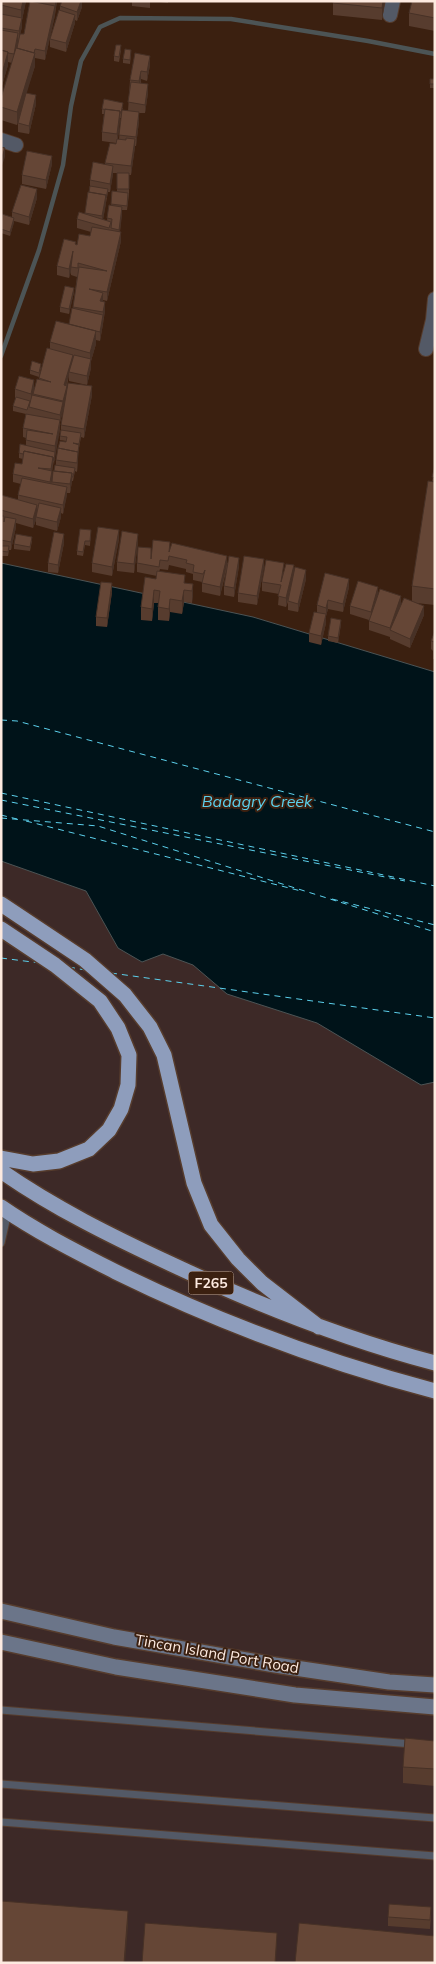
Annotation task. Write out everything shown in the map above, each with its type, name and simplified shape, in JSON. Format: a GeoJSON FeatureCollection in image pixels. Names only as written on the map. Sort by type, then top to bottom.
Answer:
{"type":"FeatureCollection","features":[{"type":"Feature","properties":{"kind":"highway"},"geometry":{"type":"LineString","coordinates":[[1,904],[85,960],[126,995],[150,1027],[164,1054],[194,1183],[211,1225],[238,1259],[262,1283],[319,1326]]}},
{"type":"Feature","properties":{"kind":"highway"},"geometry":{"type":"LineString","coordinates":[[1,928],[55,965],[100,1000],[118,1028],[129,1054],[128,1085],[121,1109],[109,1130],[89,1149],[59,1161],[34,1164],[1,1158]]}},
{"type":"Feature","properties":{"kind":"highway","name":"F265"},"geometry":{"type":"LineString","coordinates":[[1,1171],[23,1186],[118,1239],[211,1282],[319,1326],[435,1363]]}},
{"type":"Feature","properties":{"kind":"highway","name":"F265"},"geometry":{"type":"LineString","coordinates":[[5,1209],[70,1249],[214,1317],[298,1350],[386,1378],[435,1391]]}},
{"type":"Feature","properties":{"kind":"street"},"geometry":{"type":"LineString","coordinates":[[1,140],[16,145]]}},
{"type":"Feature","properties":{"kind":"street"},"geometry":{"type":"LineString","coordinates":[[426,349],[433,320],[435,299]]}},
{"type":"Feature","properties":{"kind":"street","name":"Tincan Island Port Road"},"geometry":{"type":"LineString","coordinates":[[1,1611],[114,1637],[265,1663],[389,1682],[435,1685]]}},
{"type":"Feature","properties":{"kind":"street","name":"Tincan Island Port Road"},"geometry":{"type":"LineString","coordinates":[[1,1642],[116,1667],[295,1695],[435,1706]]}},
{"type":"Feature","properties":{"kind":"lane"},"geometry":{"type":"LineString","coordinates":[[1,1243],[5,1209]]}},
{"type":"Feature","properties":{"kind":"lane"},"geometry":{"type":"LineString","coordinates":[[1,1710],[425,1745]]}},
{"type":"Feature","properties":{"kind":"lane"},"geometry":{"type":"LineString","coordinates":[[1,1784],[435,1818]]}},
{"type":"Feature","properties":{"kind":"lane"},"geometry":{"type":"LineString","coordinates":[[1,1822],[435,1856]]}},
{"type":"Feature","properties":{"kind":"shaded area"},"geometry":{"type":"Polygon","coordinates":[[[1,861],[86,891],[117,947],[163,954],[189,963],[251,978],[435,1064],[435,1963],[1,1963],[1,861]]]}},
{"type":"Feature","properties":{"kind":"water","name":"Badagry Creek"},"geometry":{"type":"Polygon","coordinates":[[[1,563],[253,617],[435,672],[435,1082],[421,1085],[317,1023],[227,994],[193,965],[163,954],[142,962],[118,948],[86,891],[1,861],[1,563]]]}},
{"type":"Feature","properties":{"kind":"building"},"geometry":{"type":"Polygon","coordinates":[[[1,1],[23,1],[21,10],[1,5],[1,1]]]}},
{"type":"Feature","properties":{"kind":"building"},"geometry":{"type":"Polygon","coordinates":[[[30,1],[55,6],[45,51],[35,49],[34,53],[17,48],[20,34],[24,34],[30,1]]]}},
{"type":"Feature","properties":{"kind":"building"},"geometry":{"type":"Polygon","coordinates":[[[62,1],[81,1],[77,12],[60,6],[62,1]]]}},
{"type":"Feature","properties":{"kind":"building"},"geometry":{"type":"Polygon","coordinates":[[[333,1],[383,1],[382,8],[333,3],[333,1]]]}},
{"type":"Feature","properties":{"kind":"building"},"geometry":{"type":"Polygon","coordinates":[[[412,1],[435,1],[435,18],[409,13],[412,1]]]}},
{"type":"Feature","properties":{"kind":"building"},"geometry":{"type":"Polygon","coordinates":[[[59,10],[75,15],[66,43],[50,39],[59,10]]]}},
{"type":"Feature","properties":{"kind":"building"},"geometry":{"type":"Polygon","coordinates":[[[1,14],[22,18],[19,31],[1,28],[1,14]]]}},
{"type":"Feature","properties":{"kind":"building"},"geometry":{"type":"Polygon","coordinates":[[[1,30],[18,33],[14,54],[1,50],[1,30]]]}},
{"type":"Feature","properties":{"kind":"building"},"geometry":{"type":"Polygon","coordinates":[[[116,45],[121,45],[119,57],[114,56],[116,45]]]}},
{"type":"Feature","properties":{"kind":"building"},"geometry":{"type":"Polygon","coordinates":[[[16,48],[35,53],[17,112],[1,107],[1,98],[16,48]]]}},
{"type":"Feature","properties":{"kind":"building"},"geometry":{"type":"Polygon","coordinates":[[[125,49],[131,50],[130,60],[123,59],[125,49]]]}},
{"type":"Feature","properties":{"kind":"building"},"geometry":{"type":"Polygon","coordinates":[[[1,50],[8,52],[1,77],[1,50]]]}},
{"type":"Feature","properties":{"kind":"building"},"geometry":{"type":"Polygon","coordinates":[[[135,53],[150,56],[147,72],[141,71],[139,81],[130,80],[135,53]]]}},
{"type":"Feature","properties":{"kind":"building"},"geometry":{"type":"Polygon","coordinates":[[[430,79],[435,79],[435,84],[430,84],[430,79]]]}},
{"type":"Feature","properties":{"kind":"building"},"geometry":{"type":"Polygon","coordinates":[[[131,82],[148,84],[145,105],[128,102],[131,82]]]}},
{"type":"Feature","properties":{"kind":"building"},"geometry":{"type":"Polygon","coordinates":[[[26,93],[36,95],[29,126],[18,123],[26,93]]]}},
{"type":"Feature","properties":{"kind":"building"},"geometry":{"type":"Polygon","coordinates":[[[104,99],[123,103],[121,113],[120,111],[102,109],[104,99]]]}},
{"type":"Feature","properties":{"kind":"building"},"geometry":{"type":"Polygon","coordinates":[[[105,109],[120,111],[117,134],[102,132],[105,109]]]}},
{"type":"Feature","properties":{"kind":"building"},"geometry":{"type":"Polygon","coordinates":[[[122,110],[139,112],[136,137],[119,135],[122,110]]]}},
{"type":"Feature","properties":{"kind":"building"},"geometry":{"type":"Polygon","coordinates":[[[126,138],[135,139],[131,166],[105,163],[110,143],[116,144],[117,139],[126,140],[126,138]]]}},
{"type":"Feature","properties":{"kind":"building"},"geometry":{"type":"Polygon","coordinates":[[[1,147],[5,148],[1,160],[1,147]]]}},
{"type":"Feature","properties":{"kind":"building"},"geometry":{"type":"Polygon","coordinates":[[[27,151],[52,156],[46,180],[22,175],[27,151]]]}},
{"type":"Feature","properties":{"kind":"building"},"geometry":{"type":"Polygon","coordinates":[[[93,162],[113,166],[110,184],[90,180],[93,162]]]}},
{"type":"Feature","properties":{"kind":"building"},"geometry":{"type":"Polygon","coordinates":[[[117,173],[129,173],[129,189],[117,189],[117,173]]]}},
{"type":"Feature","properties":{"kind":"building"},"geometry":{"type":"Polygon","coordinates":[[[21,185],[37,189],[29,217],[12,212],[21,185]]]}},
{"type":"Feature","properties":{"kind":"building"},"geometry":{"type":"Polygon","coordinates":[[[90,186],[108,189],[106,198],[106,195],[89,192],[90,186]]]}},
{"type":"Feature","properties":{"kind":"building"},"geometry":{"type":"Polygon","coordinates":[[[112,191],[128,193],[127,206],[111,204],[112,191]]]}},
{"type":"Feature","properties":{"kind":"building"},"geometry":{"type":"Polygon","coordinates":[[[88,192],[106,195],[102,216],[85,213],[88,192]]]}},
{"type":"Feature","properties":{"kind":"building"},"geometry":{"type":"Polygon","coordinates":[[[109,205],[122,207],[119,230],[111,228],[112,219],[107,218],[109,205]]]}},
{"type":"Feature","properties":{"kind":"building"},"geometry":{"type":"Polygon","coordinates":[[[79,212],[111,222],[109,228],[77,219],[79,212]]]}},
{"type":"Feature","properties":{"kind":"building"},"geometry":{"type":"Polygon","coordinates":[[[2,214],[14,218],[10,232],[1,229],[2,214]]]}},
{"type":"Feature","properties":{"kind":"building"},"geometry":{"type":"Polygon","coordinates":[[[92,227],[121,232],[107,292],[89,289],[103,293],[100,301],[105,302],[103,312],[73,307],[79,267],[107,271],[78,263],[78,268],[71,267],[73,251],[69,269],[57,266],[64,239],[76,242],[75,244],[77,245],[79,234],[90,236],[92,227]]]}},
{"type":"Feature","properties":{"kind":"building"},"geometry":{"type":"Polygon","coordinates":[[[65,286],[74,288],[69,309],[60,307],[65,286]]]}},
{"type":"Feature","properties":{"kind":"building"},"geometry":{"type":"Polygon","coordinates":[[[72,308],[103,315],[100,332],[69,324],[72,308]]]}},
{"type":"Feature","properties":{"kind":"building"},"geometry":{"type":"Polygon","coordinates":[[[56,321],[96,331],[90,353],[50,342],[56,321]]]}},
{"type":"Feature","properties":{"kind":"building"},"geometry":{"type":"Polygon","coordinates":[[[47,348],[73,355],[64,385],[67,386],[63,401],[33,394],[37,379],[51,382],[39,378],[47,348]]]}},
{"type":"Feature","properties":{"kind":"building"},"geometry":{"type":"Polygon","coordinates":[[[74,355],[91,359],[87,376],[69,372],[74,355]]]}},
{"type":"Feature","properties":{"kind":"building"},"geometry":{"type":"Polygon","coordinates":[[[32,361],[41,364],[39,373],[30,370],[32,361]]]}},
{"type":"Feature","properties":{"kind":"building"},"geometry":{"type":"Polygon","coordinates":[[[19,376],[34,380],[31,394],[15,389],[19,376]]]}},
{"type":"Feature","properties":{"kind":"building"},"geometry":{"type":"Polygon","coordinates":[[[68,383],[92,386],[84,429],[61,425],[68,383]]]}},
{"type":"Feature","properties":{"kind":"building"},"geometry":{"type":"Polygon","coordinates":[[[32,395],[63,402],[60,415],[29,407],[32,395]]]}},
{"type":"Feature","properties":{"kind":"building"},"geometry":{"type":"Polygon","coordinates":[[[16,397],[30,401],[27,410],[13,406],[16,397]]]}},
{"type":"Feature","properties":{"kind":"building"},"geometry":{"type":"Polygon","coordinates":[[[26,414],[60,420],[55,446],[26,440],[27,430],[53,434],[23,428],[26,414]]]}},
{"type":"Feature","properties":{"kind":"building"},"geometry":{"type":"Polygon","coordinates":[[[61,430],[81,433],[79,444],[73,443],[79,445],[78,452],[58,448],[60,441],[66,442],[67,437],[60,436],[61,430]]]}},
{"type":"Feature","properties":{"kind":"building"},"geometry":{"type":"Polygon","coordinates":[[[20,444],[55,452],[54,461],[53,457],[24,451],[23,454],[19,453],[20,444]]]}},
{"type":"Feature","properties":{"kind":"building"},"geometry":{"type":"Polygon","coordinates":[[[58,448],[78,452],[77,463],[56,460],[58,448]]]}},
{"type":"Feature","properties":{"kind":"building"},"geometry":{"type":"Polygon","coordinates":[[[24,451],[53,457],[51,469],[38,468],[52,471],[50,482],[13,474],[15,463],[22,464],[24,451]]]}},
{"type":"Feature","properties":{"kind":"building"},"geometry":{"type":"Polygon","coordinates":[[[55,465],[75,468],[73,477],[72,473],[54,471],[55,465]]]}},
{"type":"Feature","properties":{"kind":"building"},"geometry":{"type":"Polygon","coordinates":[[[435,466],[435,478],[432,477],[435,466]]]}},
{"type":"Feature","properties":{"kind":"building"},"geometry":{"type":"Polygon","coordinates":[[[53,471],[72,473],[70,484],[52,482],[53,471]]]}},
{"type":"Feature","properties":{"kind":"building"},"geometry":{"type":"Polygon","coordinates":[[[22,478],[67,487],[63,505],[18,495],[22,478]]]}},
{"type":"Feature","properties":{"kind":"building"},"geometry":{"type":"Polygon","coordinates":[[[428,481],[435,482],[435,589],[412,586],[428,481]]]}},
{"type":"Feature","properties":{"kind":"building"},"geometry":{"type":"Polygon","coordinates":[[[1,495],[37,505],[33,519],[1,510],[1,495]]]}},
{"type":"Feature","properties":{"kind":"building"},"geometry":{"type":"Polygon","coordinates":[[[39,503],[61,508],[57,522],[36,517],[39,503]]]}},
{"type":"Feature","properties":{"kind":"building"},"geometry":{"type":"Polygon","coordinates":[[[1,516],[4,516],[4,522],[5,517],[16,519],[11,542],[1,540],[1,516]]]}},
{"type":"Feature","properties":{"kind":"building"},"geometry":{"type":"Polygon","coordinates":[[[98,527],[119,530],[112,567],[92,563],[98,527]]]}},
{"type":"Feature","properties":{"kind":"building"},"geometry":{"type":"Polygon","coordinates":[[[80,529],[91,530],[90,541],[85,541],[83,552],[77,551],[80,529]]]}},
{"type":"Feature","properties":{"kind":"building"},"geometry":{"type":"Polygon","coordinates":[[[122,531],[138,534],[134,564],[117,562],[122,531]]]}},
{"type":"Feature","properties":{"kind":"building"},"geometry":{"type":"Polygon","coordinates":[[[54,532],[64,534],[58,565],[48,563],[54,532]]]}},
{"type":"Feature","properties":{"kind":"building"},"geometry":{"type":"Polygon","coordinates":[[[16,534],[32,537],[30,547],[14,544],[16,534]]]}},
{"type":"Feature","properties":{"kind":"building"},"geometry":{"type":"Polygon","coordinates":[[[153,540],[170,542],[169,552],[172,543],[227,556],[220,587],[202,583],[205,570],[203,574],[193,572],[194,565],[186,563],[187,560],[169,556],[168,561],[160,560],[159,567],[137,563],[138,547],[151,548],[151,559],[153,540]]]}},
{"type":"Feature","properties":{"kind":"building"},"geometry":{"type":"Polygon","coordinates":[[[1,546],[9,546],[8,552],[1,551],[1,546]]]}},
{"type":"Feature","properties":{"kind":"building"},"geometry":{"type":"Polygon","coordinates":[[[229,556],[239,558],[234,588],[224,586],[229,556]]]}},
{"type":"Feature","properties":{"kind":"building"},"geometry":{"type":"Polygon","coordinates":[[[244,556],[264,559],[257,596],[238,593],[244,556]]]}},
{"type":"Feature","properties":{"kind":"building"},"geometry":{"type":"Polygon","coordinates":[[[266,560],[284,563],[281,582],[286,564],[294,565],[286,598],[278,596],[281,585],[262,582],[266,560]]]}},
{"type":"Feature","properties":{"kind":"building"},"geometry":{"type":"Polygon","coordinates":[[[295,567],[306,570],[298,604],[288,601],[295,567]]]}},
{"type":"Feature","properties":{"kind":"building"},"geometry":{"type":"Polygon","coordinates":[[[157,571],[185,575],[184,583],[193,584],[192,591],[184,590],[182,601],[170,599],[169,609],[158,607],[160,591],[154,590],[152,609],[141,607],[145,577],[156,579],[157,571]]]}},
{"type":"Feature","properties":{"kind":"building"},"geometry":{"type":"Polygon","coordinates":[[[325,573],[349,579],[343,604],[328,600],[326,608],[317,605],[325,573]]]}},
{"type":"Feature","properties":{"kind":"building"},"geometry":{"type":"Polygon","coordinates":[[[358,581],[378,587],[371,612],[350,606],[358,581]]]}},
{"type":"Feature","properties":{"kind":"building"},"geometry":{"type":"Polygon","coordinates":[[[101,582],[112,583],[107,618],[96,617],[101,582]]]}},
{"type":"Feature","properties":{"kind":"building"},"geometry":{"type":"Polygon","coordinates":[[[380,589],[401,596],[390,628],[369,621],[380,589]]]}},
{"type":"Feature","properties":{"kind":"building"},"geometry":{"type":"Polygon","coordinates":[[[404,598],[424,606],[410,639],[390,630],[404,598]]]}},
{"type":"Feature","properties":{"kind":"building"},"geometry":{"type":"Polygon","coordinates":[[[314,612],[326,614],[321,636],[309,633],[314,612]]]}},
{"type":"Feature","properties":{"kind":"building"},"geometry":{"type":"Polygon","coordinates":[[[331,618],[341,620],[338,638],[328,636],[331,618]]]}},
{"type":"Feature","properties":{"kind":"building"},"geometry":{"type":"Polygon","coordinates":[[[435,631],[435,642],[431,641],[435,631]]]}},
{"type":"Feature","properties":{"kind":"building"},"geometry":{"type":"Polygon","coordinates":[[[405,1738],[435,1741],[435,1769],[403,1767],[405,1738]]]}},
{"type":"Feature","properties":{"kind":"building"},"geometry":{"type":"Polygon","coordinates":[[[1,1901],[128,1911],[124,1963],[1,1963],[1,1901]]]}},
{"type":"Feature","properties":{"kind":"building"},"geometry":{"type":"Polygon","coordinates":[[[389,1904],[431,1907],[430,1920],[388,1917],[389,1904]]]}},
{"type":"Feature","properties":{"kind":"building"},"geometry":{"type":"Polygon","coordinates":[[[145,1923],[277,1933],[275,1963],[142,1963],[145,1923]]]}},
{"type":"Feature","properties":{"kind":"building"},"geometry":{"type":"Polygon","coordinates":[[[299,1923],[435,1936],[435,1963],[295,1963],[299,1923]]]}},
{"type":"Feature","properties":{"kind":"waterway"},"geometry":{"type":"LineString","coordinates":[[1,356],[39,250],[63,165],[71,106],[81,61],[100,27],[120,18],[231,19],[435,54]]}},
{"type":"Feature","properties":{"kind":"ferry route"},"geometry":{"type":"LineString","coordinates":[[1,720],[17,721],[435,832]]}},
{"type":"Feature","properties":{"kind":"ferry route"},"geometry":{"type":"LineString","coordinates":[[1,793],[435,886]]}},
{"type":"Feature","properties":{"kind":"ferry route"},"geometry":{"type":"LineString","coordinates":[[1,800],[405,881]]}},
{"type":"Feature","properties":{"kind":"ferry route"},"geometry":{"type":"LineString","coordinates":[[1,815],[17,819]]}},
{"type":"Feature","properties":{"kind":"ferry route"},"geometry":{"type":"LineString","coordinates":[[1,818],[98,826],[435,932]]}},
{"type":"Feature","properties":{"kind":"ferry route"},"geometry":{"type":"LineString","coordinates":[[26,821],[301,891]]}},
{"type":"Feature","properties":{"kind":"ferry route"},"geometry":{"type":"LineString","coordinates":[[332,899],[435,925]]}},
{"type":"Feature","properties":{"kind":"ferry route"},"geometry":{"type":"LineString","coordinates":[[1,958],[40,963]]}},
{"type":"Feature","properties":{"kind":"ferry route"},"geometry":{"type":"LineString","coordinates":[[69,967],[85,970]]}},
{"type":"Feature","properties":{"kind":"ferry route"},"geometry":{"type":"LineString","coordinates":[[111,973],[435,1018]]}}]}
